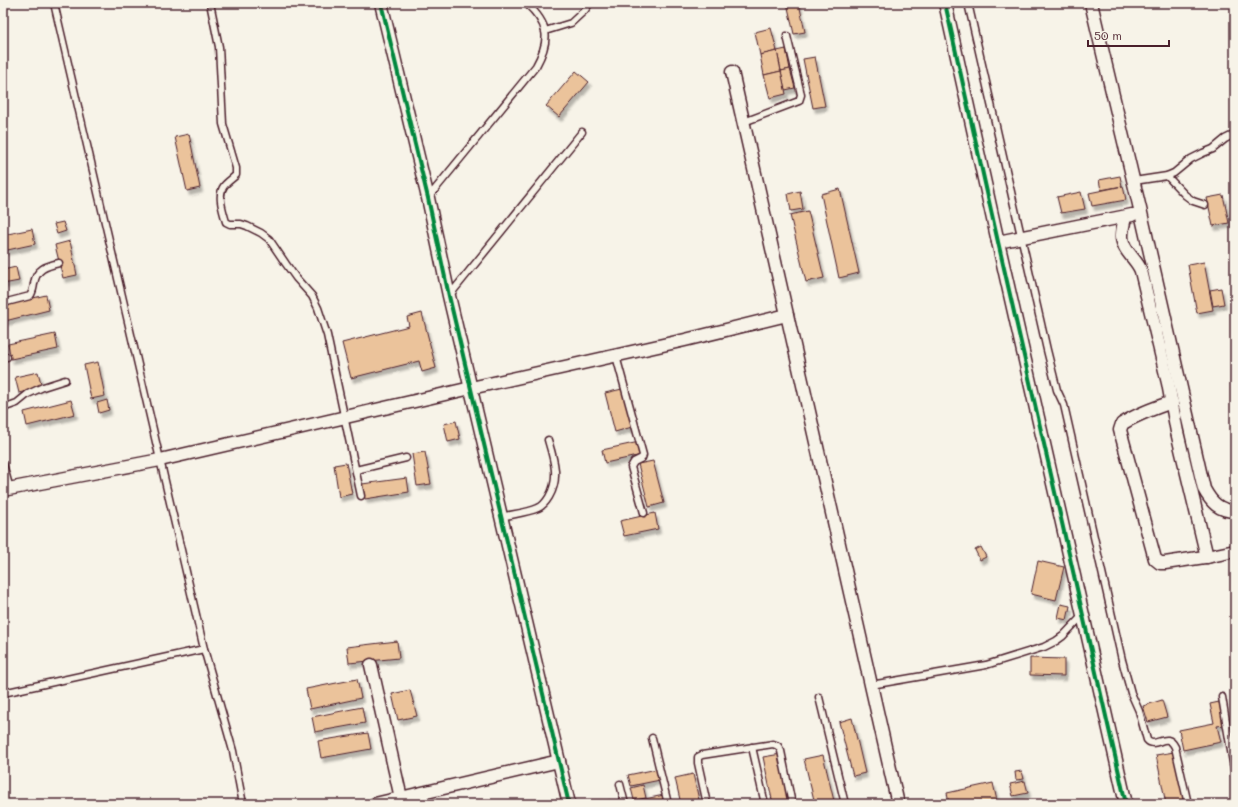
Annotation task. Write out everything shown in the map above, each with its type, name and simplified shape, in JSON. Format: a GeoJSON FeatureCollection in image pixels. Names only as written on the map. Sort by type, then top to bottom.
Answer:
{"type":"FeatureCollection","features":[{"type":"Feature","properties":{"kind":"street"},"geometry":{"type":"LineString","coordinates":[[381,3],[569,804]]}},
{"type":"Feature","properties":{"kind":"street"},"geometry":{"type":"LineString","coordinates":[[945,3],[1126,804]]}},
{"type":"Feature","properties":{"kind":"street"},"geometry":{"type":"LineString","coordinates":[[1091,3],[1134,181],[1204,489],[1210,500],[1219,507],[1235,511]]}},
{"type":"Feature","properties":{"kind":"street"},"geometry":{"type":"LineString","coordinates":[[732,72],[898,804]]}},
{"type":"Feature","properties":{"kind":"street"},"geometry":{"type":"LineString","coordinates":[[998,242],[1141,213]]}},
{"type":"Feature","properties":{"kind":"street"},"geometry":{"type":"LineString","coordinates":[[1125,217],[1122,240],[1127,250],[1139,265],[1141,271],[1207,557]]}},
{"type":"Feature","properties":{"kind":"street"},"geometry":{"type":"LineString","coordinates":[[7,490],[160,460],[616,356],[787,315]]}},
{"type":"Feature","properties":{"kind":"street"},"geometry":{"type":"LineString","coordinates":[[1172,402],[1143,412],[1127,420],[1122,424],[1120,430],[1153,553],[1160,563],[1166,563],[1235,551]]}},
{"type":"Feature","properties":{"kind":"street"},"geometry":{"type":"LineString","coordinates":[[371,665],[409,799]]}},
{"type":"Feature","properties":{"kind":"street"},"geometry":{"type":"LineString","coordinates":[[374,804],[409,799],[559,761]]}},
{"type":"Feature","properties":{"kind":"lane"},"geometry":{"type":"LineString","coordinates":[[54,3],[204,649],[233,751],[243,804]]}},
{"type":"Feature","properties":{"kind":"lane"},"geometry":{"type":"LineString","coordinates":[[210,3],[219,47],[223,124],[236,168],[236,175],[224,186],[221,191],[221,199],[226,222],[230,224],[241,224],[247,226],[262,233],[269,239],[296,278],[312,296],[318,308],[327,335],[361,496]]}},
{"type":"Feature","properties":{"kind":"lane"},"geometry":{"type":"LineString","coordinates":[[428,198],[536,66],[546,43],[547,35],[544,26],[537,15],[526,3]]}},
{"type":"Feature","properties":{"kind":"lane"},"geometry":{"type":"LineString","coordinates":[[545,31],[571,23],[590,3]]}},
{"type":"Feature","properties":{"kind":"lane"},"geometry":{"type":"LineString","coordinates":[[968,3],[1046,350],[1057,390],[1064,405],[1128,684],[1149,742],[1152,743],[1167,740],[1173,742],[1188,804]]}},
{"type":"Feature","properties":{"kind":"lane"},"geometry":{"type":"LineString","coordinates":[[744,122],[799,101],[800,99],[800,90],[787,36]]}},
{"type":"Feature","properties":{"kind":"lane"},"geometry":{"type":"LineString","coordinates":[[449,296],[582,132]]}},
{"type":"Feature","properties":{"kind":"lane"},"geometry":{"type":"LineString","coordinates":[[1134,181],[1156,179],[1174,173],[1191,159],[1212,149],[1224,139],[1235,134]]}},
{"type":"Feature","properties":{"kind":"lane"},"geometry":{"type":"LineString","coordinates":[[1166,176],[1185,196],[1193,201],[1205,205]]}},
{"type":"Feature","properties":{"kind":"lane"},"geometry":{"type":"LineString","coordinates":[[3,303],[30,296],[33,293],[35,280],[39,271],[47,266],[59,263]]}},
{"type":"Feature","properties":{"kind":"lane"},"geometry":{"type":"LineString","coordinates":[[616,356],[642,455],[642,458],[634,462],[631,467],[644,513]]}},
{"type":"Feature","properties":{"kind":"lane"},"geometry":{"type":"LineString","coordinates":[[3,408],[17,403],[28,394],[39,389],[65,380]]}},
{"type":"Feature","properties":{"kind":"lane"},"geometry":{"type":"LineString","coordinates":[[501,517],[538,508],[545,504],[553,490],[556,478],[554,459],[548,440]]}},
{"type":"Feature","properties":{"kind":"lane"},"geometry":{"type":"LineString","coordinates":[[356,470],[406,458]]}},
{"type":"Feature","properties":{"kind":"lane"},"geometry":{"type":"LineString","coordinates":[[3,464],[7,490]]}},
{"type":"Feature","properties":{"kind":"lane"},"geometry":{"type":"LineString","coordinates":[[871,685],[986,664],[1044,646],[1063,636],[1083,615]]}},
{"type":"Feature","properties":{"kind":"lane"},"geometry":{"type":"LineString","coordinates":[[3,693],[204,649]]}},
{"type":"Feature","properties":{"kind":"lane"},"geometry":{"type":"LineString","coordinates":[[819,697],[845,804]]}},
{"type":"Feature","properties":{"kind":"lane"},"geometry":{"type":"LineString","coordinates":[[1222,697],[1235,775]]}},
{"type":"Feature","properties":{"kind":"lane"},"geometry":{"type":"LineString","coordinates":[[652,738],[668,804]]}},
{"type":"Feature","properties":{"kind":"lane"},"geometry":{"type":"LineString","coordinates":[[707,804],[698,757],[702,755],[770,744],[778,746],[781,751],[792,804]]}},
{"type":"Feature","properties":{"kind":"lane"},"geometry":{"type":"LineString","coordinates":[[752,747],[765,804]]}},
{"type":"Feature","properties":{"kind":"lane"},"geometry":{"type":"LineString","coordinates":[[620,784],[625,804]]}},
{"type":"Feature","properties":{"kind":"building"},"geometry":{"type":"Polygon","coordinates":[[[787,3],[799,3],[805,32],[794,34],[787,3]]]}},
{"type":"Feature","properties":{"kind":"building"},"geometry":{"type":"Polygon","coordinates":[[[771,28],[777,51],[760,55],[755,32],[771,28]]]}},
{"type":"Feature","properties":{"kind":"building"},"geometry":{"type":"Polygon","coordinates":[[[786,49],[790,69],[781,71],[777,51],[786,49]]]}},
{"type":"Feature","properties":{"kind":"building"},"geometry":{"type":"Polygon","coordinates":[[[777,51],[781,71],[764,75],[760,55],[777,51]]]}},
{"type":"Feature","properties":{"kind":"building"},"geometry":{"type":"Polygon","coordinates":[[[815,57],[825,106],[813,108],[803,59],[815,57]]]}},
{"type":"Feature","properties":{"kind":"building"},"geometry":{"type":"Polygon","coordinates":[[[790,69],[795,88],[785,90],[781,71],[790,69]]]}},
{"type":"Feature","properties":{"kind":"building"},"geometry":{"type":"Polygon","coordinates":[[[576,71],[589,82],[559,117],[546,106],[576,71]]]}},
{"type":"Feature","properties":{"kind":"building"},"geometry":{"type":"Polygon","coordinates":[[[781,71],[786,94],[770,98],[764,75],[781,71]]]}},
{"type":"Feature","properties":{"kind":"building"},"geometry":{"type":"Polygon","coordinates":[[[189,134],[200,188],[187,191],[175,137],[189,134]]]}},
{"type":"Feature","properties":{"kind":"building"},"geometry":{"type":"Polygon","coordinates":[[[1120,176],[1122,186],[1101,190],[1099,180],[1120,176]]]}},
{"type":"Feature","properties":{"kind":"building"},"geometry":{"type":"Polygon","coordinates":[[[1123,186],[1126,200],[1092,206],[1089,193],[1123,186]]]}},
{"type":"Feature","properties":{"kind":"building"},"geometry":{"type":"Polygon","coordinates":[[[840,189],[859,273],[839,278],[821,194],[840,189]]]}},
{"type":"Feature","properties":{"kind":"building"},"geometry":{"type":"Polygon","coordinates":[[[800,191],[803,209],[791,211],[788,194],[800,191]]]}},
{"type":"Feature","properties":{"kind":"building"},"geometry":{"type":"Polygon","coordinates":[[[1081,192],[1085,209],[1061,213],[1057,197],[1081,192]]]}},
{"type":"Feature","properties":{"kind":"building"},"geometry":{"type":"Polygon","coordinates":[[[1223,195],[1229,223],[1213,226],[1207,198],[1223,195]]]}},
{"type":"Feature","properties":{"kind":"building"},"geometry":{"type":"Polygon","coordinates":[[[808,211],[824,278],[806,282],[790,215],[808,211]]]}},
{"type":"Feature","properties":{"kind":"building"},"geometry":{"type":"Polygon","coordinates":[[[63,222],[66,231],[57,234],[54,224],[63,222]]]}},
{"type":"Feature","properties":{"kind":"building"},"geometry":{"type":"Polygon","coordinates":[[[32,229],[35,244],[3,251],[3,235],[32,229]]]}},
{"type":"Feature","properties":{"kind":"building"},"geometry":{"type":"Polygon","coordinates":[[[70,241],[77,275],[63,278],[55,245],[70,241]]]}},
{"type":"Feature","properties":{"kind":"building"},"geometry":{"type":"Polygon","coordinates":[[[1204,262],[1213,310],[1197,313],[1188,265],[1204,262]]]}},
{"type":"Feature","properties":{"kind":"building"},"geometry":{"type":"Polygon","coordinates":[[[16,267],[19,281],[3,284],[3,270],[16,267]]]}},
{"type":"Feature","properties":{"kind":"building"},"geometry":{"type":"Polygon","coordinates":[[[1221,288],[1224,304],[1213,306],[1210,290],[1221,288]]]}},
{"type":"Feature","properties":{"kind":"building"},"geometry":{"type":"Polygon","coordinates":[[[46,295],[49,310],[5,321],[3,305],[46,295]]]}},
{"type":"Feature","properties":{"kind":"building"},"geometry":{"type":"Polygon","coordinates":[[[422,313],[436,368],[422,372],[419,361],[351,378],[342,343],[409,326],[407,317],[422,313]]]}},
{"type":"Feature","properties":{"kind":"building"},"geometry":{"type":"Polygon","coordinates":[[[55,334],[58,349],[11,359],[8,344],[55,334]]]}},
{"type":"Feature","properties":{"kind":"building"},"geometry":{"type":"Polygon","coordinates":[[[98,362],[105,396],[91,399],[84,365],[98,362]]]}},
{"type":"Feature","properties":{"kind":"building"},"geometry":{"type":"Polygon","coordinates":[[[38,372],[42,387],[19,393],[15,377],[38,372]]]}},
{"type":"Feature","properties":{"kind":"building"},"geometry":{"type":"Polygon","coordinates":[[[622,389],[632,427],[615,432],[605,393],[622,389]]]}},
{"type":"Feature","properties":{"kind":"building"},"geometry":{"type":"Polygon","coordinates":[[[71,400],[75,414],[27,426],[24,412],[71,400]]]}},
{"type":"Feature","properties":{"kind":"building"},"geometry":{"type":"Polygon","coordinates":[[[107,400],[109,410],[99,413],[97,403],[107,400]]]}},
{"type":"Feature","properties":{"kind":"building"},"geometry":{"type":"Polygon","coordinates":[[[456,421],[460,439],[448,442],[444,424],[456,421]]]}},
{"type":"Feature","properties":{"kind":"building"},"geometry":{"type":"Polygon","coordinates":[[[639,442],[642,455],[605,463],[602,450],[639,442]]]}},
{"type":"Feature","properties":{"kind":"building"},"geometry":{"type":"Polygon","coordinates":[[[425,452],[431,484],[417,486],[412,454],[425,452]]]}},
{"type":"Feature","properties":{"kind":"building"},"geometry":{"type":"Polygon","coordinates":[[[653,461],[664,503],[649,507],[638,464],[653,461]]]}},
{"type":"Feature","properties":{"kind":"building"},"geometry":{"type":"Polygon","coordinates":[[[346,463],[352,494],[339,497],[334,465],[346,463]]]}},
{"type":"Feature","properties":{"kind":"building"},"geometry":{"type":"Polygon","coordinates":[[[407,478],[409,492],[365,499],[362,484],[407,478]]]}},
{"type":"Feature","properties":{"kind":"building"},"geometry":{"type":"Polygon","coordinates":[[[655,513],[658,529],[624,536],[620,521],[655,513]]]}},
{"type":"Feature","properties":{"kind":"building"},"geometry":{"type":"Polygon","coordinates":[[[981,547],[986,557],[980,560],[975,550],[981,547]]]}},
{"type":"Feature","properties":{"kind":"building"},"geometry":{"type":"Polygon","coordinates":[[[1038,561],[1064,567],[1056,600],[1031,594],[1038,561]]]}},
{"type":"Feature","properties":{"kind":"building"},"geometry":{"type":"Polygon","coordinates":[[[1061,604],[1070,606],[1067,620],[1058,618],[1061,604]]]}},
{"type":"Feature","properties":{"kind":"building"},"geometry":{"type":"Polygon","coordinates":[[[397,641],[399,658],[349,663],[347,647],[397,641]]]}},
{"type":"Feature","properties":{"kind":"building"},"geometry":{"type":"Polygon","coordinates":[[[1030,658],[1064,659],[1064,676],[1030,675],[1030,658]]]}},
{"type":"Feature","properties":{"kind":"building"},"geometry":{"type":"Polygon","coordinates":[[[357,679],[361,698],[310,709],[306,689],[357,679]]]}},
{"type":"Feature","properties":{"kind":"building"},"geometry":{"type":"Polygon","coordinates":[[[410,690],[417,716],[398,720],[392,694],[410,690]]]}},
{"type":"Feature","properties":{"kind":"building"},"geometry":{"type":"Polygon","coordinates":[[[1162,700],[1167,717],[1148,722],[1143,706],[1162,700]]]}},
{"type":"Feature","properties":{"kind":"building"},"geometry":{"type":"Polygon","coordinates":[[[1219,702],[1224,725],[1217,726],[1221,742],[1183,750],[1179,730],[1214,723],[1210,704],[1219,702]]]}},
{"type":"Feature","properties":{"kind":"building"},"geometry":{"type":"Polygon","coordinates":[[[362,707],[365,723],[315,732],[312,717],[362,707]]]}},
{"type":"Feature","properties":{"kind":"building"},"geometry":{"type":"Polygon","coordinates":[[[852,718],[865,773],[853,776],[839,722],[852,718]]]}},
{"type":"Feature","properties":{"kind":"building"},"geometry":{"type":"Polygon","coordinates":[[[368,733],[371,749],[321,758],[318,741],[368,733]]]}},
{"type":"Feature","properties":{"kind":"building"},"geometry":{"type":"Polygon","coordinates":[[[1174,752],[1185,804],[1166,804],[1156,755],[1174,752]]]}},
{"type":"Feature","properties":{"kind":"building"},"geometry":{"type":"Polygon","coordinates":[[[781,754],[791,804],[773,804],[763,757],[781,754]]]}},
{"type":"Feature","properties":{"kind":"building"},"geometry":{"type":"Polygon","coordinates":[[[823,755],[834,801],[815,804],[804,759],[823,755]]]}},
{"type":"Feature","properties":{"kind":"building"},"geometry":{"type":"Polygon","coordinates":[[[657,769],[660,780],[631,786],[628,775],[657,769]]]}},
{"type":"Feature","properties":{"kind":"building"},"geometry":{"type":"Polygon","coordinates":[[[1022,771],[1024,779],[1016,780],[1015,772],[1022,771]]]}},
{"type":"Feature","properties":{"kind":"building"},"geometry":{"type":"Polygon","coordinates":[[[693,774],[700,804],[681,804],[675,778],[693,774]]]}},
{"type":"Feature","properties":{"kind":"building"},"geometry":{"type":"Polygon","coordinates":[[[1025,781],[1028,793],[1013,796],[1010,784],[1025,781]]]}},
{"type":"Feature","properties":{"kind":"building"},"geometry":{"type":"Polygon","coordinates":[[[993,783],[997,801],[983,804],[949,804],[947,793],[993,783]]]}},
{"type":"Feature","properties":{"kind":"building"},"geometry":{"type":"Polygon","coordinates":[[[643,785],[646,798],[634,800],[631,788],[643,785]]]}},
{"type":"Feature","properties":{"kind":"building"},"geometry":{"type":"Polygon","coordinates":[[[664,795],[666,804],[630,804],[630,802],[664,795]]]}},
{"type":"Feature","properties":{"kind":"building"},"geometry":{"type":"Polygon","coordinates":[[[610,800],[611,804],[595,804],[595,803],[610,800]]]}},
{"type":"Feature","properties":{"kind":"cycle path"},"geometry":{"type":"LineString","coordinates":[[381,3],[569,804]]}},
{"type":"Feature","properties":{"kind":"cycle path"},"geometry":{"type":"LineString","coordinates":[[945,3],[1126,804]]}}]}
